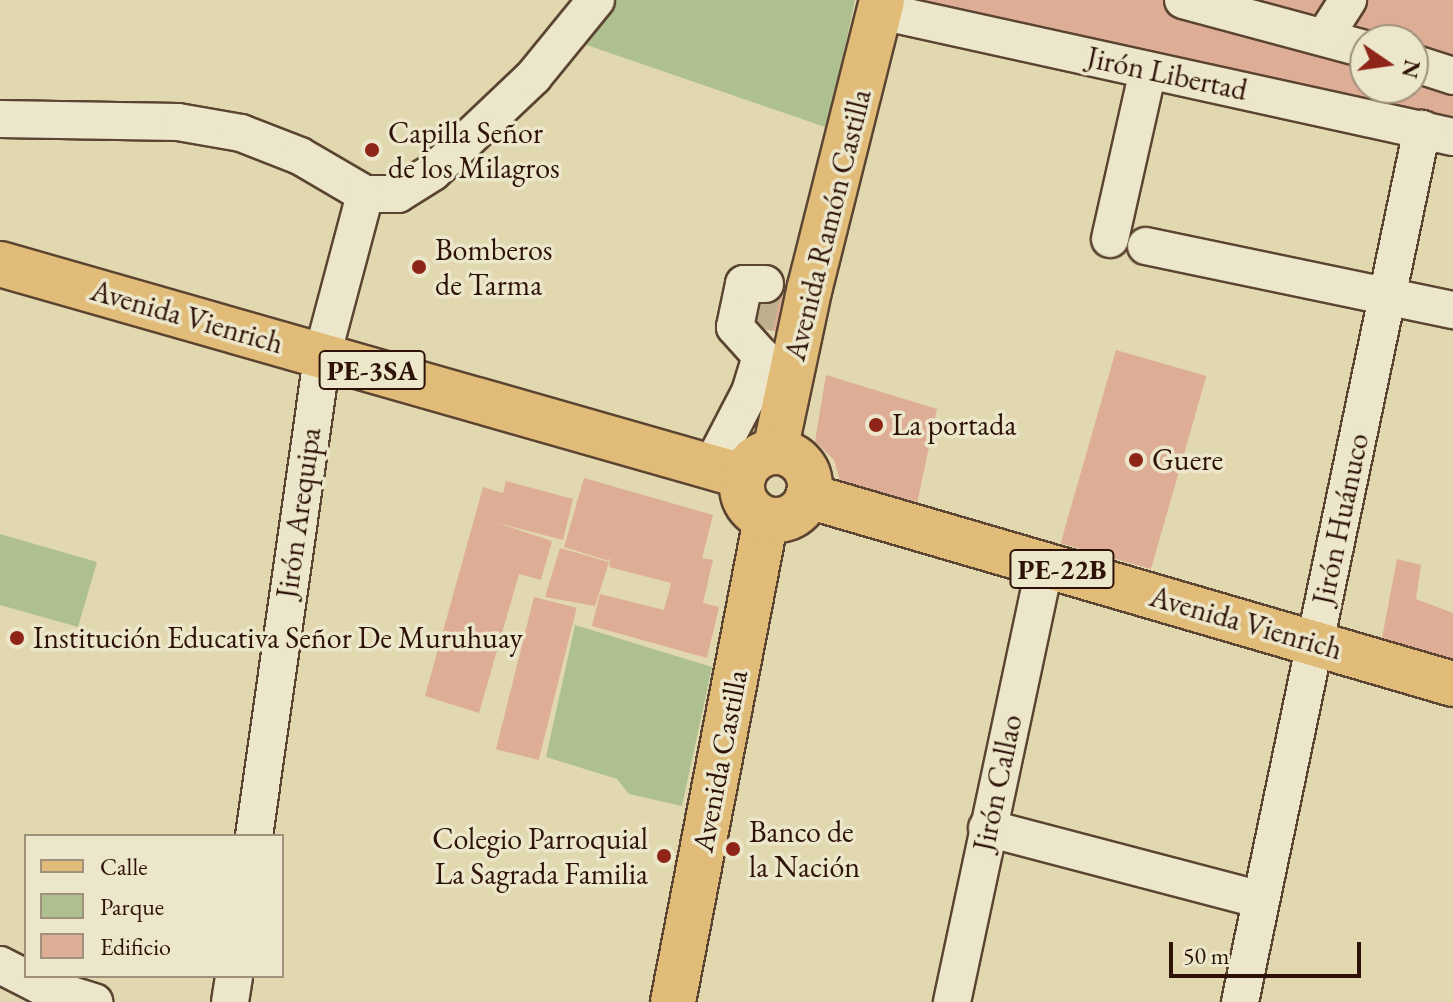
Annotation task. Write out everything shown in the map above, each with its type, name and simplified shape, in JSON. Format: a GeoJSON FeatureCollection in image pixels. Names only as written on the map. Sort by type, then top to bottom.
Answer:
{"type":"FeatureCollection","features":[{"type":"Feature","properties":{"kind":"main road","name":"Avenida Ramón Castilla"},"geometry":{"type":"LineString","coordinates":[[743,465],[768,370],[784,287],[881,6]]}},
{"type":"Feature","properties":{"kind":"main road","name":"Avenida Vienrich"},"geometry":{"type":"LineString","coordinates":[[0,264],[322,356],[743,465]]}},
{"type":"Feature","properties":{"kind":"main road"},"geometry":{"type":"LineString","coordinates":[[743,465],[803,465],[808,496],[796,514],[766,519],[743,498],[743,465]]}},
{"type":"Feature","properties":{"kind":"main road","name":"Avenida Vienrich"},"geometry":{"type":"LineString","coordinates":[[808,496],[1453,684]]}},
{"type":"Feature","properties":{"kind":"main road","name":"Avenida Castilla"},"geometry":{"type":"LineString","coordinates":[[673,1002],[766,519]]}},
{"type":"Feature","properties":{"kind":"street"},"geometry":{"type":"LineString","coordinates":[[0,119],[178,122],[241,133],[300,156],[365,194],[398,194],[433,172],[534,76],[596,0]]}},
{"type":"Feature","properties":{"kind":"street"},"geometry":{"type":"LineString","coordinates":[[1183,0],[1349,44]]}},
{"type":"Feature","properties":{"kind":"street"},"geometry":{"type":"LineString","coordinates":[[1325,36],[1348,0]]}},
{"type":"Feature","properties":{"kind":"street","name":"Jirón Libertad"},"geometry":{"type":"LineString","coordinates":[[881,6],[1148,70],[1438,133]]}},
{"type":"Feature","properties":{"kind":"street"},"geometry":{"type":"LineString","coordinates":[[1429,68],[1453,76]]}},
{"type":"Feature","properties":{"kind":"street"},"geometry":{"type":"LineString","coordinates":[[1110,239],[1148,70]]}},
{"type":"Feature","properties":{"kind":"street","name":"Jirón Huánuco"},"geometry":{"type":"LineString","coordinates":[[1240,1002],[1388,295],[1438,133]]}},
{"type":"Feature","properties":{"kind":"street","name":"Jirón Arequipa"},"geometry":{"type":"LineString","coordinates":[[254,834],[322,356],[365,194]]}},
{"type":"Feature","properties":{"kind":"street"},"geometry":{"type":"LineString","coordinates":[[1146,246],[1453,310]]}},
{"type":"Feature","properties":{"kind":"street"},"geometry":{"type":"LineString","coordinates":[[743,465],[750,392],[768,370],[735,327],[744,284],[784,287]]}},
{"type":"Feature","properties":{"kind":"street","name":"Jirón Callao"},"geometry":{"type":"LineString","coordinates":[[952,1002],[1045,564]]}},
{"type":"Feature","properties":{"kind":"street"},"geometry":{"type":"LineString","coordinates":[[987,828],[1261,900]]}},
{"type":"Feature","properties":{"kind":"street"},"geometry":{"type":"LineString","coordinates":[[0,965],[24,977]]}},
{"type":"Feature","properties":{"kind":"street"},"geometry":{"type":"LineString","coordinates":[[25,978],[94,1002]]}},
{"type":"Feature","properties":{"kind":"street"},"geometry":{"type":"LineString","coordinates":[[230,1002],[234,978]]}},
{"type":"Feature","properties":{"kind":"green space"},"geometry":{"type":"Polygon","coordinates":[[[608,0],[855,0],[828,128],[578,42],[608,0]]]}},
{"type":"Feature","properties":{"kind":"green space"},"geometry":{"type":"Polygon","coordinates":[[[0,534],[97,562],[78,627],[0,605],[0,534]]]}},
{"type":"Feature","properties":{"kind":"green space"},"geometry":{"type":"Polygon","coordinates":[[[575,625],[712,667],[682,806],[629,794],[617,779],[546,757],[575,625]]]}},
{"type":"Feature","properties":{"kind":"building"},"geometry":{"type":"Polygon","coordinates":[[[1453,0],[1453,118],[1387,104],[1429,104],[1429,24],[1349,24],[1349,96],[904,1],[1453,0]]]}},
{"type":"Feature","properties":{"kind":"building"},"geometry":{"type":"Polygon","coordinates":[[[733,286],[787,298],[779,332],[755,327],[733,286]]]}},
{"type":"Feature","properties":{"kind":"building","name":"Guere"},"geometry":{"type":"Polygon","coordinates":[[[1116,350],[1206,376],[1151,569],[1061,543],[1116,350]]]}},
{"type":"Feature","properties":{"kind":"building","name":"La portada"},"geometry":{"type":"Polygon","coordinates":[[[826,375],[937,409],[917,504],[840,481],[834,460],[815,441],[826,375]]]}},
{"type":"Feature","properties":{"kind":"building"},"geometry":{"type":"Polygon","coordinates":[[[584,478],[713,515],[702,558],[713,560],[703,603],[719,607],[707,658],[592,626],[600,594],[664,610],[671,583],[609,567],[611,556],[609,561],[564,547],[584,478]]]}},
{"type":"Feature","properties":{"kind":"building"},"geometry":{"type":"Polygon","coordinates":[[[506,481],[573,499],[563,540],[494,522],[552,541],[541,580],[519,574],[479,713],[425,696],[483,487],[503,493],[506,481]]]}},
{"type":"Feature","properties":{"kind":"building"},"geometry":{"type":"Polygon","coordinates":[[[560,548],[609,562],[595,606],[545,597],[560,548]]]}},
{"type":"Feature","properties":{"kind":"building"},"geometry":{"type":"Polygon","coordinates":[[[1397,559],[1421,565],[1416,599],[1453,613],[1453,659],[1382,638],[1397,559]]]}},
{"type":"Feature","properties":{"kind":"building"},"geometry":{"type":"Polygon","coordinates":[[[534,597],[577,608],[539,760],[496,749],[534,597]]]}},
{"type":"Feature","properties":{"kind":"tunnel"},"geometry":{"type":"LineString","coordinates":[[755,327],[763,293]]}},
{"type":"Feature","properties":{"kind":"place","name":"Capilla Señor de los Milagros"},"geometry":{"type":"Point","coordinates":[372,150]}},
{"type":"Feature","properties":{"kind":"place","name":"Bomberos de Tarma"},"geometry":{"type":"Point","coordinates":[419,267]}},
{"type":"Feature","properties":{"kind":"place","name":"La portada"},"geometry":{"type":"Point","coordinates":[876,425]}},
{"type":"Feature","properties":{"kind":"place","name":"Guere"},"geometry":{"type":"Point","coordinates":[1136,460]}},
{"type":"Feature","properties":{"kind":"place","name":"Institución Educativa Señor De Muruhuay"},"geometry":{"type":"Point","coordinates":[17,638]}},
{"type":"Feature","properties":{"kind":"place","name":"Banco de la Nación"},"geometry":{"type":"Point","coordinates":[733,849]}},
{"type":"Feature","properties":{"kind":"place","name":"Colegio Parroquial La Sagrada Familia"},"geometry":{"type":"Point","coordinates":[664,856]}}]}
